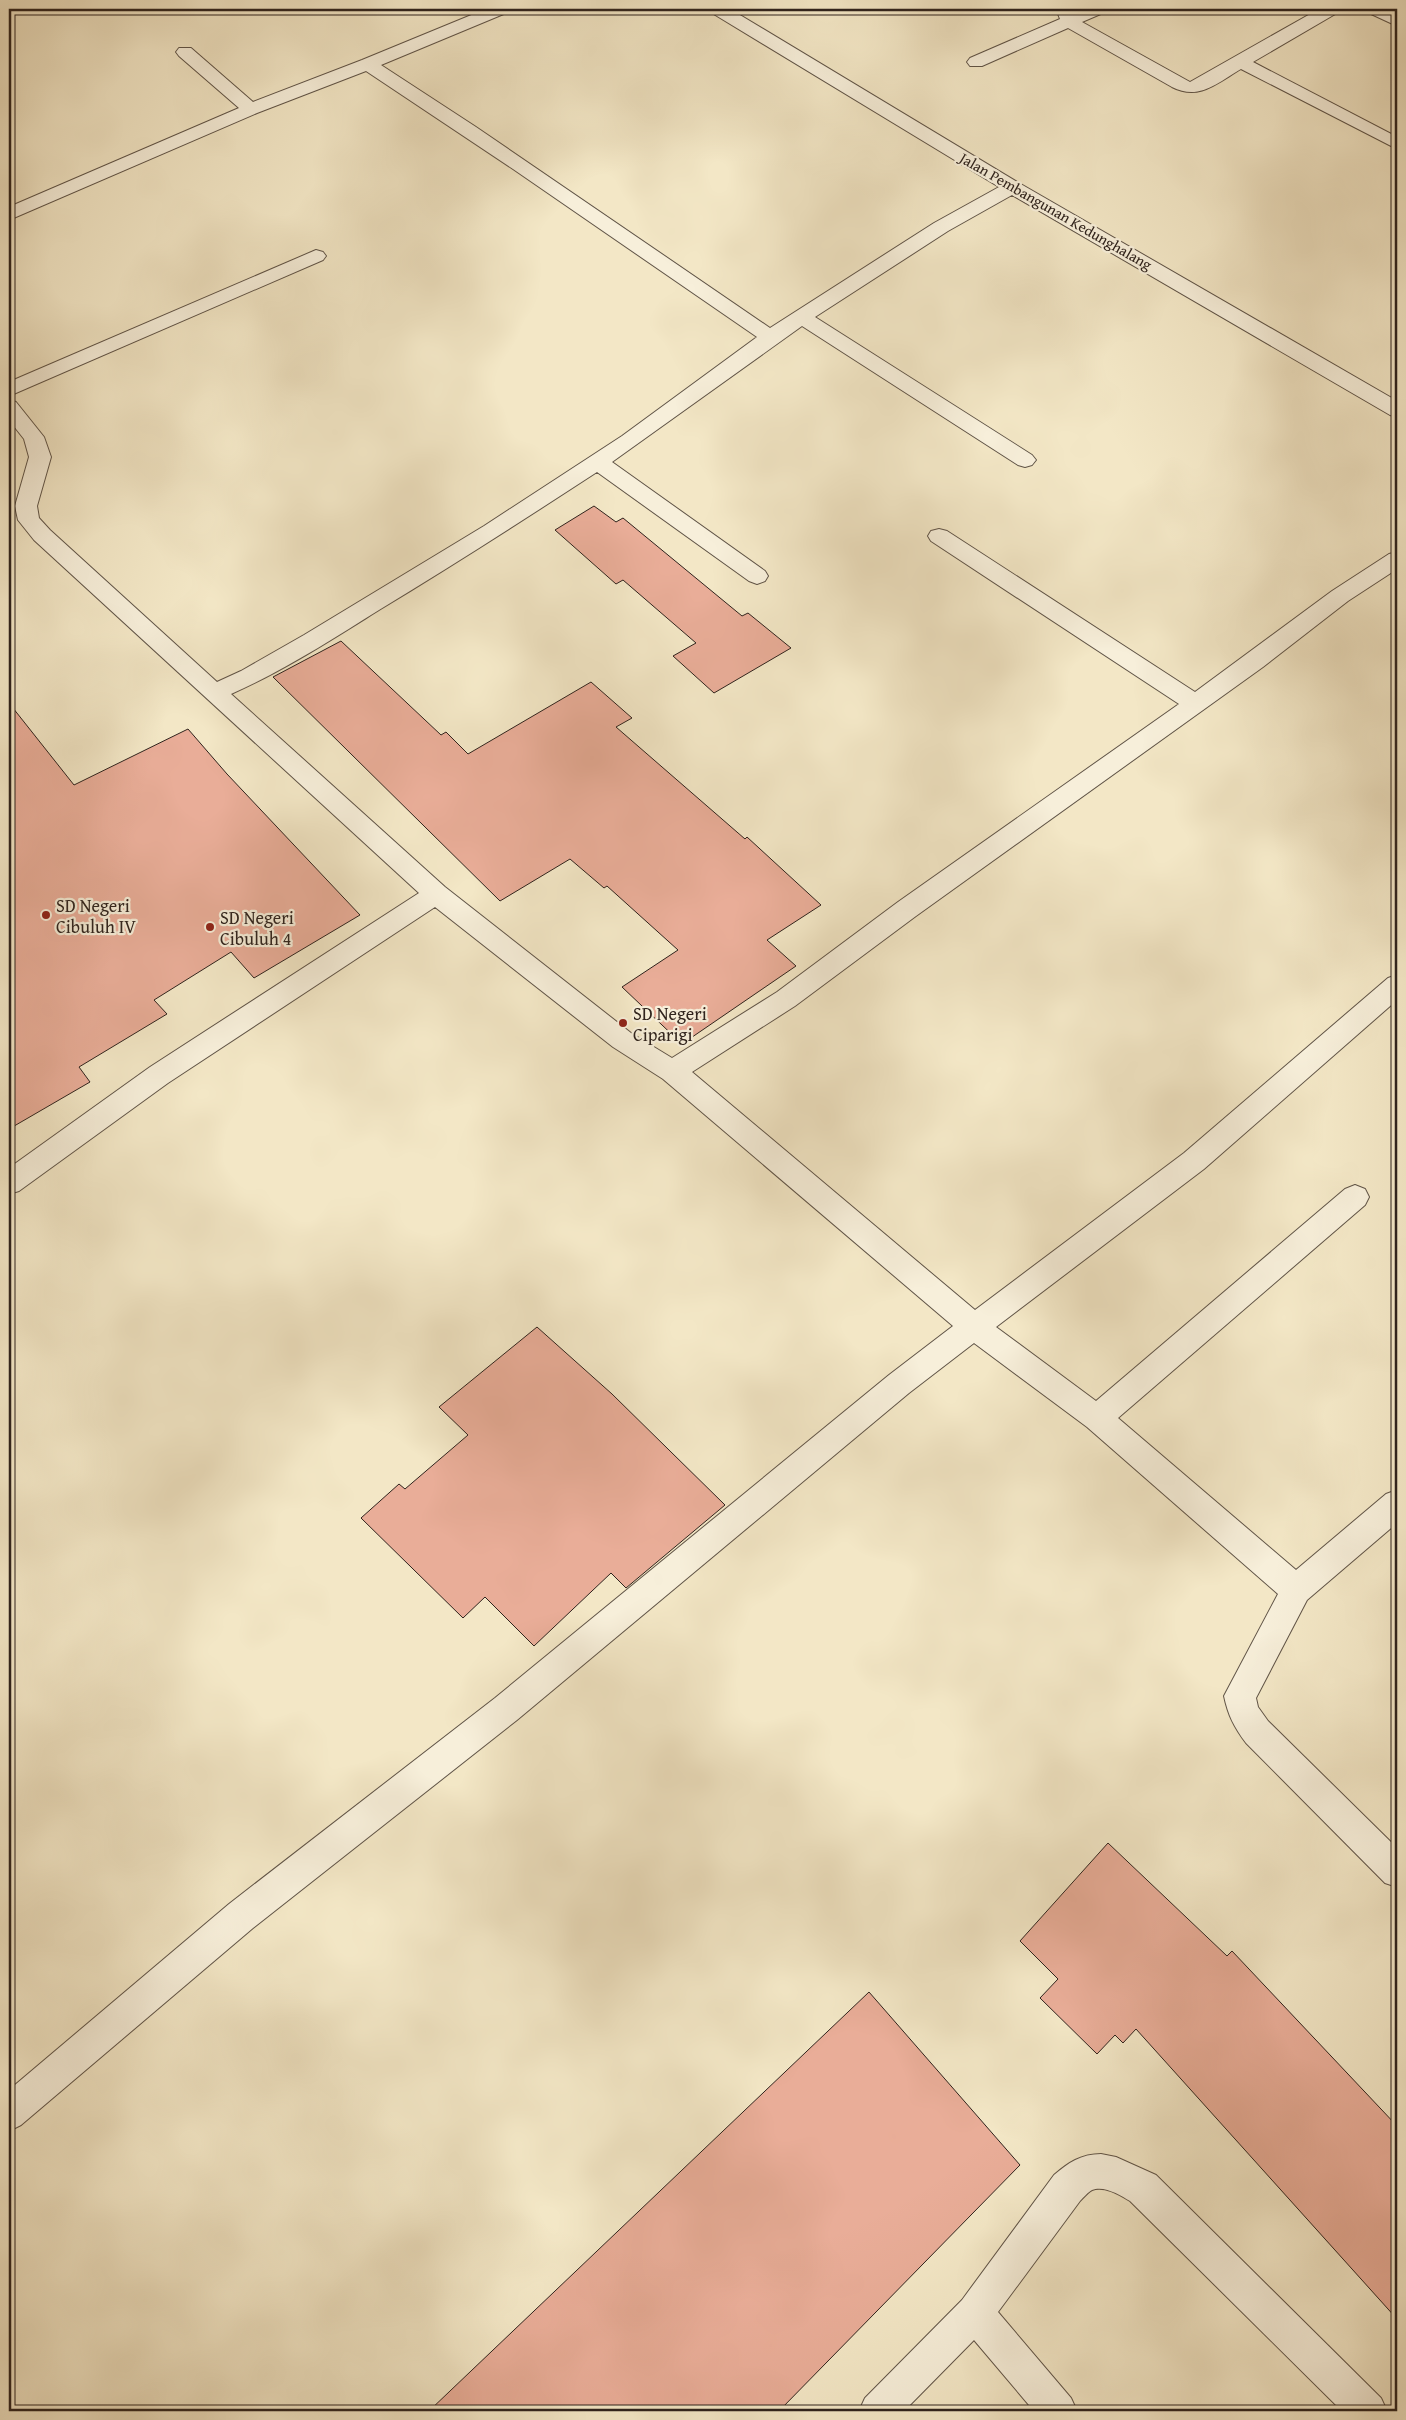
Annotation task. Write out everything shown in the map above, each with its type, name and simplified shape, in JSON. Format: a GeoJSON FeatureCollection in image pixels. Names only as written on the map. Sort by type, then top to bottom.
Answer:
{"type":"FeatureCollection","features":[{"type":"Feature","properties":{"kind":"street"},"geometry":{"type":"LineString","coordinates":[[9,214],[251,109],[368,64],[500,9]]}},
{"type":"Feature","properties":{"kind":"street","name":"Jalan Pembangunan Kedunghalang"},"geometry":{"type":"LineString","coordinates":[[718,9],[1012,187],[1397,410]]}},
{"type":"Feature","properties":{"kind":"street"},"geometry":{"type":"LineString","coordinates":[[976,62],[1067,15],[1097,9]]}},
{"type":"Feature","properties":{"kind":"street"},"geometry":{"type":"LineString","coordinates":[[1067,15],[1165,77],[1188,88],[1200,86],[1331,9]]}},
{"type":"Feature","properties":{"kind":"street"},"geometry":{"type":"LineString","coordinates":[[1375,9],[1397,21]]}},
{"type":"Feature","properties":{"kind":"street"},"geometry":{"type":"LineString","coordinates":[[185,52],[251,109]]}},
{"type":"Feature","properties":{"kind":"street"},"geometry":{"type":"LineString","coordinates":[[1240,62],[1397,144]]}},
{"type":"Feature","properties":{"kind":"street"},"geometry":{"type":"LineString","coordinates":[[368,64],[456,119],[657,261],[770,337]]}},
{"type":"Feature","properties":{"kind":"street"},"geometry":{"type":"LineString","coordinates":[[214,693],[312,641],[492,531],[629,441],[770,337],[941,226],[1012,187]]}},
{"type":"Feature","properties":{"kind":"street"},"geometry":{"type":"LineString","coordinates":[[9,390],[316,256]]}},
{"type":"Feature","properties":{"kind":"street"},"geometry":{"type":"LineString","coordinates":[[802,317],[1025,460]]}},
{"type":"Feature","properties":{"kind":"street"},"geometry":{"type":"LineString","coordinates":[[9,407],[34,437],[40,457],[26,506],[29,520],[42,535],[82,569],[122,610],[436,894],[622,1040],[672,1071],[974,1327],[1097,1418],[1296,1590]]}},
{"type":"Feature","properties":{"kind":"street"},"geometry":{"type":"LineString","coordinates":[[597,462],[756,576]]}},
{"type":"Feature","properties":{"kind":"street"},"geometry":{"type":"LineString","coordinates":[[939,536],[1195,703]]}},
{"type":"Feature","properties":{"kind":"street"},"geometry":{"type":"LineString","coordinates":[[672,1071],[786,999],[906,909],[1195,703],[1340,596],[1397,559]]}},
{"type":"Feature","properties":{"kind":"street"},"geometry":{"type":"LineString","coordinates":[[9,1184],[159,1075],[436,894]]}},
{"type":"Feature","properties":{"kind":"street"},"geometry":{"type":"LineString","coordinates":[[9,2113],[241,1916],[506,1709],[899,1384],[1194,1161],[1397,985]]}},
{"type":"Feature","properties":{"kind":"street"},"geometry":{"type":"LineString","coordinates":[[1097,1418],[1355,1197]]}},
{"type":"Feature","properties":{"kind":"street"},"geometry":{"type":"LineString","coordinates":[[1397,1504],[1296,1590],[1240,1696],[1243,1713],[1282,1758],[1397,1871]]}},
{"type":"Feature","properties":{"kind":"street"},"geometry":{"type":"LineString","coordinates":[[878,2411],[975,2313],[1067,2188],[1085,2174],[1104,2172],[1124,2178],[1143,2188],[1368,2411]]}},
{"type":"Feature","properties":{"kind":"street"},"geometry":{"type":"LineString","coordinates":[[975,2313],[1058,2411]]}},
{"type":"Feature","properties":{"kind":"building"},"geometry":{"type":"Polygon","coordinates":[[[594,506],[616,522],[623,518],[742,616],[748,613],[791,648],[714,693],[673,656],[696,643],[623,580],[616,584],[555,530],[594,506]]]}},
{"type":"Feature","properties":{"kind":"building"},"geometry":{"type":"Polygon","coordinates":[[[341,641],[441,735],[446,732],[468,754],[591,682],[632,718],[616,727],[745,839],[747,837],[821,905],[767,940],[796,966],[682,1044],[622,987],[678,950],[607,886],[604,888],[570,859],[500,901],[273,677],[341,641]]]}},
{"type":"Feature","properties":{"kind":"building"},"geometry":{"type":"Polygon","coordinates":[[[9,703],[74,785],[188,729],[227,774],[360,915],[254,978],[231,952],[154,1000],[167,1014],[79,1067],[90,1082],[9,1129],[9,703]]]}},
{"type":"Feature","properties":{"kind":"building"},"geometry":{"type":"Polygon","coordinates":[[[537,1327],[612,1394],[725,1505],[626,1588],[611,1573],[534,1646],[485,1597],[463,1618],[361,1518],[399,1484],[405,1489],[468,1435],[439,1407],[537,1327]]]}},
{"type":"Feature","properties":{"kind":"building"},"geometry":{"type":"Polygon","coordinates":[[[1108,1843],[1227,1956],[1232,1951],[1397,2126],[1397,2319],[1136,2029],[1123,2043],[1115,2035],[1097,2054],[1040,1998],[1058,1979],[1020,1941],[1108,1843]]]}},
{"type":"Feature","properties":{"kind":"building"},"geometry":{"type":"Polygon","coordinates":[[[869,1992],[1020,2165],[779,2411],[429,2411],[869,1992]]]}},
{"type":"Feature","properties":{"kind":"place","name":"SD Negeri Cibuluh IV"},"geometry":{"type":"Point","coordinates":[46,915]}},
{"type":"Feature","properties":{"kind":"place","name":"SD Negeri Cibuluh 4"},"geometry":{"type":"Point","coordinates":[210,927]}},
{"type":"Feature","properties":{"kind":"place","name":"SD Negeri Ciparigi"},"geometry":{"type":"Point","coordinates":[623,1023]}}]}
